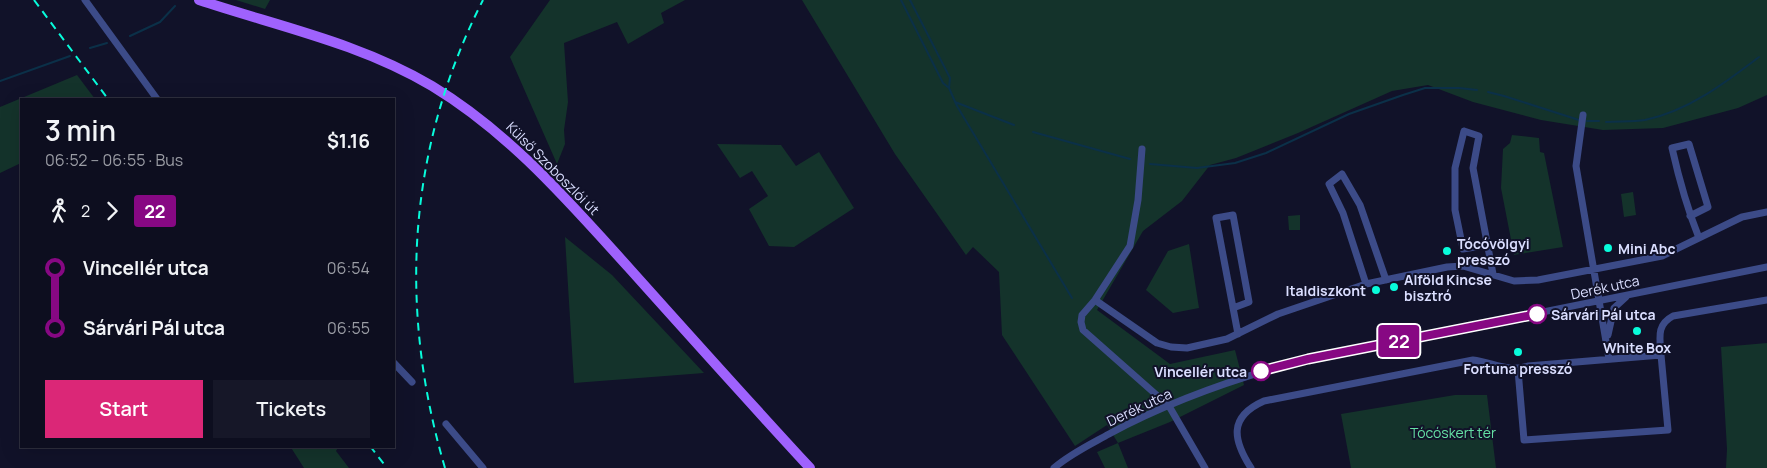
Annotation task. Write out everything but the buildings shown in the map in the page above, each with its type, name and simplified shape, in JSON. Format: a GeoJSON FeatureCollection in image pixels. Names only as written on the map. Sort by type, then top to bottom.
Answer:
{"type":"FeatureCollection","features":[{"type":"Feature","properties":{"kind":"main road","name":"Külső Szoboszlói út"},"geometry":{"type":"LineString","coordinates":[[199,0],[356,50],[432,86],[473,112],[505,138],[566,199],[810,468]]}},
{"type":"Feature","properties":{"kind":"street"},"geometry":{"type":"LineString","coordinates":[[85,0],[156,98]]}},
{"type":"Feature","properties":{"kind":"street"},"geometry":{"type":"LineString","coordinates":[[1583,115],[1576,166],[1595,269],[1608,359]]}},
{"type":"Feature","properties":{"kind":"street"},"geometry":{"type":"LineString","coordinates":[[1487,245],[1463,249],[1455,210],[1455,168],[1464,131],[1479,136],[1473,168],[1493,274]]}},
{"type":"Feature","properties":{"kind":"street"},"geometry":{"type":"LineString","coordinates":[[1690,216],[1708,207],[1690,144],[1672,148],[1679,181],[1690,216],[1699,238]]}},
{"type":"Feature","properties":{"kind":"street"},"geometry":{"type":"LineString","coordinates":[[1142,149],[1138,200],[1130,246],[1095,300],[1082,314],[1081,322],[1083,330],[1169,406],[1206,468]]}},
{"type":"Feature","properties":{"kind":"street"},"geometry":{"type":"LineString","coordinates":[[1366,284],[1343,213],[1329,184],[1342,174],[1360,205],[1386,280]]}},
{"type":"Feature","properties":{"kind":"street","name":"Derék utca"},"geometry":{"type":"LineString","coordinates":[[1095,300],[1157,342],[1171,347],[1187,348],[1227,339],[1278,314],[1366,284],[1463,266],[1514,281],[1538,280],[1662,256],[1742,217],[1767,212]]}},
{"type":"Feature","properties":{"kind":"street"},"geometry":{"type":"LineString","coordinates":[[1233,308],[1249,302],[1233,215],[1216,218],[1233,308],[1238,334]]}},
{"type":"Feature","properties":{"kind":"street","name":"Derék utca"},"geometry":{"type":"LineString","coordinates":[[1054,468],[1112,433],[1196,393],[1232,380],[1308,359],[1767,267]]}},
{"type":"Feature","properties":{"kind":"street"},"geometry":{"type":"LineString","coordinates":[[1607,347],[1612,312],[1617,304],[1629,295]]}},
{"type":"Feature","properties":{"kind":"street"},"geometry":{"type":"LineString","coordinates":[[1518,370],[1524,440],[1668,430],[1659,331],[1664,321],[1673,316],[1767,300]]}},
{"type":"Feature","properties":{"kind":"street"},"geometry":{"type":"LineString","coordinates":[[1251,468],[1236,438],[1240,422],[1249,410],[1264,401],[1473,360],[1486,361],[1518,370],[1528,366],[1661,355]]}},
{"type":"Feature","properties":{"kind":"street"},"geometry":{"type":"LineString","coordinates":[[395,363],[412,382]]}},
{"type":"Feature","properties":{"kind":"street"},"geometry":{"type":"LineString","coordinates":[[446,424],[483,468]]}},
{"type":"Feature","properties":{"kind":"green space"},"geometry":{"type":"Polygon","coordinates":[[[236,0],[270,0],[265,9],[236,0]]]}},
{"type":"Feature","properties":{"kind":"green space"},"geometry":{"type":"Polygon","coordinates":[[[550,0],[685,0],[661,13],[664,23],[628,44],[617,22],[564,43],[568,102],[564,130],[565,144],[557,164],[510,57],[550,0]]]}},
{"type":"Feature","properties":{"kind":"green space"},"geometry":{"type":"Polygon","coordinates":[[[802,0],[1767,0],[1767,95],[1738,108],[1663,128],[1603,130],[1541,120],[1473,102],[1428,85],[1392,91],[1298,133],[1236,158],[1210,165],[1182,201],[1143,231],[1097,310],[1170,364],[1235,350],[1244,385],[1170,422],[1118,443],[1107,425],[1075,446],[1002,335],[999,272],[973,247],[966,255],[895,154],[802,0]]]}},
{"type":"Feature","properties":{"kind":"green space"},"geometry":{"type":"Polygon","coordinates":[[[77,75],[94,98],[22,98],[77,75]]]}},
{"type":"Feature","properties":{"kind":"green space"},"geometry":{"type":"Polygon","coordinates":[[[20,99],[20,163],[0,173],[0,107],[20,99]]]}},
{"type":"Feature","properties":{"kind":"green space"},"geometry":{"type":"Polygon","coordinates":[[[1512,135],[1539,138],[1540,152],[1544,153],[1563,247],[1514,255],[1501,188],[1503,149],[1510,143],[1512,135]]]}},
{"type":"Feature","properties":{"kind":"green space"},"geometry":{"type":"Polygon","coordinates":[[[717,144],[781,145],[796,166],[819,152],[854,208],[794,247],[769,246],[749,209],[768,196],[752,171],[740,178],[717,144]]]}},
{"type":"Feature","properties":{"kind":"green space"},"geometry":{"type":"Polygon","coordinates":[[[1633,192],[1636,215],[1624,217],[1621,194],[1633,192]]]}},
{"type":"Feature","properties":{"kind":"green space"},"geometry":{"type":"Polygon","coordinates":[[[1300,215],[1300,230],[1289,230],[1288,216],[1300,215]]]}},
{"type":"Feature","properties":{"kind":"green space"},"geometry":{"type":"Polygon","coordinates":[[[565,237],[612,275],[704,373],[574,383],[565,237]]]}},
{"type":"Feature","properties":{"kind":"green space"},"geometry":{"type":"Polygon","coordinates":[[[1189,244],[1199,308],[1173,313],[1146,290],[1168,251],[1189,244]]]}},
{"type":"Feature","properties":{"kind":"green space"},"geometry":{"type":"Polygon","coordinates":[[[1767,343],[1767,468],[1726,468],[1727,449],[1721,347],[1767,343]]]}},
{"type":"Feature","properties":{"kind":"green space","name":"Tócóskert tér"},"geometry":{"type":"Polygon","coordinates":[[[1455,395],[1487,395],[1496,468],[1351,468],[1341,414],[1455,395]]]}},
{"type":"Feature","properties":{"kind":"green space"},"geometry":{"type":"Polygon","coordinates":[[[1118,443],[1128,468],[1105,468],[1097,452],[1118,443]]]}},
{"type":"Feature","properties":{"kind":"green space"},"geometry":{"type":"Polygon","coordinates":[[[291,448],[338,448],[336,451],[349,468],[304,468],[291,448]]]}},
{"type":"Feature","properties":{"kind":"waterway"},"geometry":{"type":"LineString","coordinates":[[901,0],[943,83],[949,88],[957,106],[1072,298]]}},
{"type":"Feature","properties":{"kind":"waterway"},"geometry":{"type":"LineString","coordinates":[[910,0],[950,78],[949,88]]}},
{"type":"Feature","properties":{"kind":"waterway"},"geometry":{"type":"LineString","coordinates":[[130,36],[160,22],[175,6]]}},
{"type":"Feature","properties":{"kind":"waterway"},"geometry":{"type":"LineString","coordinates":[[90,48],[107,43]]}},
{"type":"Feature","properties":{"kind":"waterway"},"geometry":{"type":"LineString","coordinates":[[0,81],[70,56]]}},
{"type":"Feature","properties":{"kind":"waterway"},"geometry":{"type":"LineString","coordinates":[[1606,122],[1645,120],[1676,110],[1705,95],[1759,57]]}},
{"type":"Feature","properties":{"kind":"waterway"},"geometry":{"type":"LineString","coordinates":[[1150,164],[1197,168],[1235,163],[1266,153],[1349,114],[1425,88],[1477,90]]}},
{"type":"Feature","properties":{"kind":"waterway"},"geometry":{"type":"LineString","coordinates":[[1488,92],[1579,120]]}},
{"type":"Feature","properties":{"kind":"waterway"},"geometry":{"type":"LineString","coordinates":[[955,102],[1014,125]]}},
{"type":"Feature","properties":{"kind":"waterway"},"geometry":{"type":"LineString","coordinates":[[1587,121],[1599,121]]}},
{"type":"Feature","properties":{"kind":"waterway"},"geometry":{"type":"LineString","coordinates":[[1033,132],[1130,159]]}},
{"type":"Feature","properties":{"kind":"railway"},"geometry":{"type":"LineString","coordinates":[[34,0],[107,98]]}},
{"type":"Feature","properties":{"kind":"railway"},"geometry":{"type":"LineString","coordinates":[[445,468],[430,408],[420,348],[416,289],[418,230],[425,171],[438,113],[458,56],[483,0]]}},
{"type":"Feature","properties":{"kind":"railway"},"geometry":{"type":"LineString","coordinates":[[372,448],[387,468]]}},
{"type":"Feature","properties":{"kind":"bus line","name":"22"},"geometry":{"type":"LineString","coordinates":[[1261,371],[1308,359],[1537,314]]}},
{"type":"Feature","properties":{"kind":"place","name":"Mini Abc"},"geometry":{"type":"Point","coordinates":[1608,248]}},
{"type":"Feature","properties":{"kind":"place","name":"Tócóvölgyi presszó"},"geometry":{"type":"Point","coordinates":[1447,251]}},
{"type":"Feature","properties":{"kind":"place","name":"Alföld Kincse bisztró"},"geometry":{"type":"Point","coordinates":[1394,287]}},
{"type":"Feature","properties":{"kind":"place","name":"Italdiszkont"},"geometry":{"type":"Point","coordinates":[1376,290]}},
{"type":"Feature","properties":{"kind":"place","name":"Sárvári Pál utca"},"geometry":{"type":"Point","coordinates":[1537,314]}},
{"type":"Feature","properties":{"kind":"place","name":"White Box"},"geometry":{"type":"Point","coordinates":[1637,331]}},
{"type":"Feature","properties":{"kind":"place","name":"Fortuna presszó"},"geometry":{"type":"Point","coordinates":[1518,352]}},
{"type":"Feature","properties":{"kind":"place","name":"Vincellér utca"},"geometry":{"type":"Point","coordinates":[1261,371]}}]}
